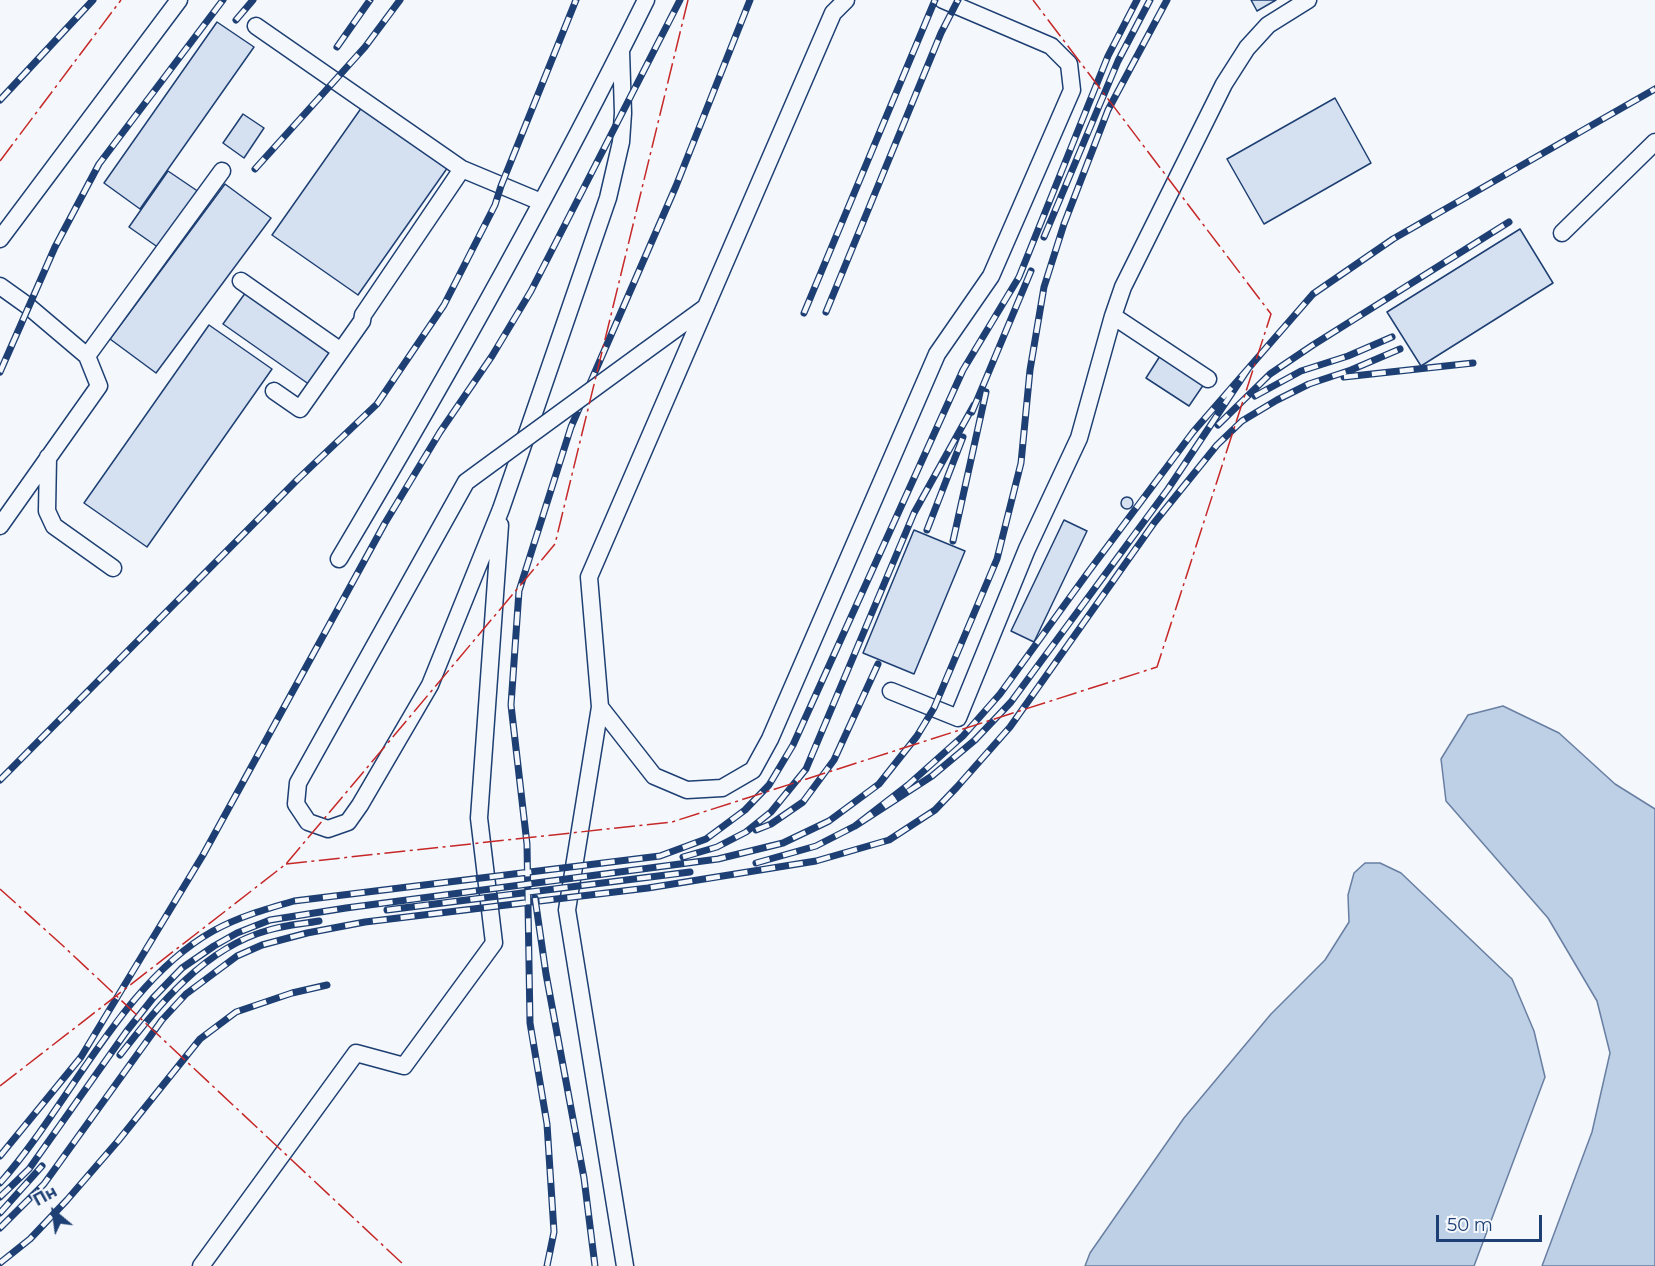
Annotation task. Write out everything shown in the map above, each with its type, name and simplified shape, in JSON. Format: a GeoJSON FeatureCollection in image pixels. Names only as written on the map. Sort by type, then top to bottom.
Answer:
{"type":"FeatureCollection","features":[{"type":"Feature","properties":{"kind":"lane"},"geometry":{"type":"LineString","coordinates":[[0,239],[179,0]]}},
{"type":"Feature","properties":{"kind":"lane"},"geometry":{"type":"LineString","coordinates":[[339,559],[429,407],[541,202],[646,0]]}},
{"type":"Feature","properties":{"kind":"lane"},"geometry":{"type":"LineString","coordinates":[[625,1266],[567,910],[600,707],[590,577],[833,13],[846,0]]}},
{"type":"Feature","properties":{"kind":"lane"},"geometry":{"type":"LineString","coordinates":[[600,707],[654,776],[687,790],[722,788],[753,770],[770,739],[937,354],[991,276],[1071,90],[1069,64],[1051,46],[943,0]]}},
{"type":"Feature","properties":{"kind":"lane"},"geometry":{"type":"LineString","coordinates":[[891,691],[958,718],[1027,549],[1080,438],[1113,316],[1123,288],[1224,84],[1247,48],[1268,25],[1308,0]]}},
{"type":"Feature","properties":{"kind":"lane"},"geometry":{"type":"LineString","coordinates":[[256,26],[462,169],[541,202]]}},
{"type":"Feature","properties":{"kind":"lane"},"geometry":{"type":"LineString","coordinates":[[621,51],[623,112],[621,142],[608,198],[501,509],[430,686],[348,822],[328,829],[308,822],[296,804],[298,783],[466,482],[496,460],[644,352],[706,306]]}},
{"type":"Feature","properties":{"kind":"lane"},"geometry":{"type":"LineString","coordinates":[[1562,233],[1655,142]]}},
{"type":"Feature","properties":{"kind":"lane"},"geometry":{"type":"LineString","coordinates":[[274,391],[300,409],[362,321],[363,315],[462,169]]}},
{"type":"Feature","properties":{"kind":"lane"},"geometry":{"type":"LineString","coordinates":[[87,356],[222,171]]}},
{"type":"Feature","properties":{"kind":"lane"},"geometry":{"type":"LineString","coordinates":[[241,281],[341,351]]}},
{"type":"Feature","properties":{"kind":"lane"},"geometry":{"type":"LineString","coordinates":[[0,286],[28,306],[87,356],[99,386],[0,526]]}},
{"type":"Feature","properties":{"kind":"lane"},"geometry":{"type":"LineString","coordinates":[[1113,316],[1208,379]]}},
{"type":"Feature","properties":{"kind":"lane"},"geometry":{"type":"LineString","coordinates":[[48,457],[47,511],[54,526],[113,568]]}},
{"type":"Feature","properties":{"kind":"lane"},"geometry":{"type":"LineString","coordinates":[[201,1266],[356,1053],[404,1066],[494,943],[479,818],[501,509]]}},
{"type":"Feature","properties":{"kind":"water"},"geometry":{"type":"Polygon","coordinates":[[[1503,706],[1559,733],[1615,784],[1655,809],[1655,1266],[1542,1266],[1592,1132],[1610,1053],[1597,1001],[1548,918],[1446,801],[1441,759],[1468,715],[1503,706]]]}},
{"type":"Feature","properties":{"kind":"water"},"geometry":{"type":"Polygon","coordinates":[[[1365,863],[1380,863],[1401,873],[1512,979],[1534,1031],[1545,1077],[1474,1266],[1085,1266],[1090,1253],[1184,1118],[1271,1014],[1325,960],[1349,922],[1348,895],[1354,873],[1365,863]]]}},
{"type":"Feature","properties":{"kind":"building"},"geometry":{"type":"Polygon","coordinates":[[[1251,0],[1276,0],[1257,11],[1251,0]]]}},
{"type":"Feature","properties":{"kind":"building"},"geometry":{"type":"Polygon","coordinates":[[[217,22],[254,47],[140,209],[104,183],[217,22]]]}},
{"type":"Feature","properties":{"kind":"building"},"geometry":{"type":"Polygon","coordinates":[[[1335,98],[1371,163],[1264,224],[1227,159],[1335,98]]]}},
{"type":"Feature","properties":{"kind":"building"},"geometry":{"type":"Polygon","coordinates":[[[362,107],[448,167],[358,295],[272,235],[362,107]]]}},
{"type":"Feature","properties":{"kind":"building"},"geometry":{"type":"Polygon","coordinates":[[[243,114],[264,128],[244,158],[223,143],[243,114]]]}},
{"type":"Feature","properties":{"kind":"building"},"geometry":{"type":"Polygon","coordinates":[[[168,171],[199,192],[159,248],[129,227],[168,171]]]}},
{"type":"Feature","properties":{"kind":"building"},"geometry":{"type":"Polygon","coordinates":[[[225,184],[271,218],[156,373],[110,339],[225,184]]]}},
{"type":"Feature","properties":{"kind":"building"},"geometry":{"type":"Polygon","coordinates":[[[1520,229],[1553,283],[1421,366],[1387,312],[1520,229]]]}},
{"type":"Feature","properties":{"kind":"building"},"geometry":{"type":"Polygon","coordinates":[[[246,292],[333,353],[310,385],[223,324],[246,292]]]}},
{"type":"Feature","properties":{"kind":"building"},"geometry":{"type":"Polygon","coordinates":[[[209,325],[272,369],[147,547],[84,503],[209,325]]]}},
{"type":"Feature","properties":{"kind":"building"},"geometry":{"type":"Polygon","coordinates":[[[1160,356],[1204,384],[1189,406],[1146,378],[1160,356]]]}},
{"type":"Feature","properties":{"kind":"building"},"geometry":{"type":"Polygon","coordinates":[[[1129,497],[1132,498],[1132,508],[1125,509],[1122,508],[1121,501],[1122,498],[1129,497]]]}},
{"type":"Feature","properties":{"kind":"building"},"geometry":{"type":"Polygon","coordinates":[[[1064,520],[1087,531],[1034,642],[1011,631],[1064,520]]]}},
{"type":"Feature","properties":{"kind":"building"},"geometry":{"type":"Polygon","coordinates":[[[914,530],[965,551],[914,674],[863,653],[914,530]]]}},
{"type":"Feature","properties":{"kind":"railway"},"geometry":{"type":"LineString","coordinates":[[0,100],[93,0]]}},
{"type":"Feature","properties":{"kind":"railway"},"geometry":{"type":"LineString","coordinates":[[0,372],[55,247],[99,164],[223,0]]}},
{"type":"Feature","properties":{"kind":"railway"},"geometry":{"type":"LineString","coordinates":[[236,20],[253,0]]}},
{"type":"Feature","properties":{"kind":"railway"},"geometry":{"type":"LineString","coordinates":[[337,47],[370,0]]}},
{"type":"Feature","properties":{"kind":"railway"},"geometry":{"type":"LineString","coordinates":[[255,169],[365,47],[400,0]]}},
{"type":"Feature","properties":{"kind":"railway"},"geometry":{"type":"LineString","coordinates":[[0,780],[297,480],[377,404],[444,305],[495,205],[576,0]]}},
{"type":"Feature","properties":{"kind":"railway"},"geometry":{"type":"LineString","coordinates":[[0,1156],[81,1057],[203,855],[385,523],[440,432],[492,356],[531,291],[680,0]]}},
{"type":"Feature","properties":{"kind":"railway"},"geometry":{"type":"LineString","coordinates":[[547,1266],[554,1232],[547,1124],[530,1023],[527,844],[511,705],[519,591],[571,427],[676,186],[750,0]]}},
{"type":"Feature","properties":{"kind":"railway"},"geometry":{"type":"LineString","coordinates":[[804,313],[935,0]]}},
{"type":"Feature","properties":{"kind":"railway"},"geometry":{"type":"LineString","coordinates":[[826,312],[941,33],[958,0]]}},
{"type":"Feature","properties":{"kind":"railway"},"geometry":{"type":"LineString","coordinates":[[0,1183],[50,1118],[98,1047],[151,981],[181,953],[213,931],[252,914],[294,901],[660,856],[706,839],[745,810],[769,785],[793,745],[963,370],[1019,277],[1108,56],[1137,0]]}},
{"type":"Feature","properties":{"kind":"railway"},"geometry":{"type":"LineString","coordinates":[[1044,237],[1118,61],[1150,0]]}},
{"type":"Feature","properties":{"kind":"railway"},"geometry":{"type":"LineString","coordinates":[[0,1197],[29,1169],[126,1032],[153,998],[182,968],[237,933],[270,920],[346,908],[718,859],[783,843],[829,821],[879,784],[917,736],[934,708],[997,559],[1021,463],[1030,370],[1044,287],[1064,224],[1108,110],[1167,0]]}},
{"type":"Feature","properties":{"kind":"railway"},"geometry":{"type":"LineString","coordinates":[[1248,369],[1168,489],[1011,702],[975,740],[932,776],[855,826],[908,785],[963,736],[1000,694],[1193,432],[1313,294],[1393,239],[1655,89]]}},
{"type":"Feature","properties":{"kind":"railway"},"geometry":{"type":"LineString","coordinates":[[1218,425],[1270,374],[1509,222]]}},
{"type":"Feature","properties":{"kind":"railway"},"geometry":{"type":"LineString","coordinates":[[972,412],[1031,271]]}},
{"type":"Feature","properties":{"kind":"railway"},"geometry":{"type":"LineString","coordinates":[[1255,396],[1301,371],[1348,356],[1392,337]]}},
{"type":"Feature","properties":{"kind":"railway"},"geometry":{"type":"LineString","coordinates":[[0,1228],[44,1184],[162,1020],[186,994],[237,956],[262,945],[307,933],[365,922],[648,888],[816,861],[889,840],[935,810],[1010,727],[1154,523],[1217,445],[1242,421],[1277,400],[1309,384],[1351,370],[1400,349]]}},
{"type":"Feature","properties":{"kind":"railway"},"geometry":{"type":"LineString","coordinates":[[1344,377],[1473,363]]}},
{"type":"Feature","properties":{"kind":"railway"},"geometry":{"type":"LineString","coordinates":[[953,541],[986,392]]}},
{"type":"Feature","properties":{"kind":"railway"},"geometry":{"type":"LineString","coordinates":[[683,857],[717,847],[746,832],[771,812],[806,769],[914,513],[974,405]]}},
{"type":"Feature","properties":{"kind":"railway"},"geometry":{"type":"LineString","coordinates":[[927,530],[963,437]]}},
{"type":"Feature","properties":{"kind":"railway"},"geometry":{"type":"LineString","coordinates":[[756,830],[771,824],[803,802],[834,760],[878,664]]}},
{"type":"Feature","properties":{"kind":"railway"},"geometry":{"type":"LineString","coordinates":[[756,863],[816,846],[855,826]]}},
{"type":"Feature","properties":{"kind":"railway"},"geometry":{"type":"LineString","coordinates":[[387,910],[690,872]]}},
{"type":"Feature","properties":{"kind":"railway"},"geometry":{"type":"LineString","coordinates":[[535,898],[546,974],[584,1178],[595,1266]]}},
{"type":"Feature","properties":{"kind":"railway"},"geometry":{"type":"LineString","coordinates":[[120,1055],[167,998],[204,964],[224,950],[246,938],[269,930],[319,921]]}},
{"type":"Feature","properties":{"kind":"railway"},"geometry":{"type":"LineString","coordinates":[[0,1263],[30,1239],[67,1200],[200,1039],[236,1012],[292,993],[327,985]]}},
{"type":"Feature","properties":{"kind":"railway"},"geometry":{"type":"LineString","coordinates":[[0,1213],[42,1166]]}},
{"type":"Feature","properties":{"kind":"power"},"geometry":{"type":"LineString","coordinates":[[0,161],[121,0]]}},
{"type":"Feature","properties":{"kind":"power"},"geometry":{"type":"LineString","coordinates":[[0,1086],[286,864],[555,544],[688,0]]}},
{"type":"Feature","properties":{"kind":"power"},"geometry":{"type":"LineString","coordinates":[[286,864],[672,822],[1157,667],[1271,314],[1033,0]]}},
{"type":"Feature","properties":{"kind":"power"},"geometry":{"type":"LineString","coordinates":[[0,889],[405,1266]]}}]}
